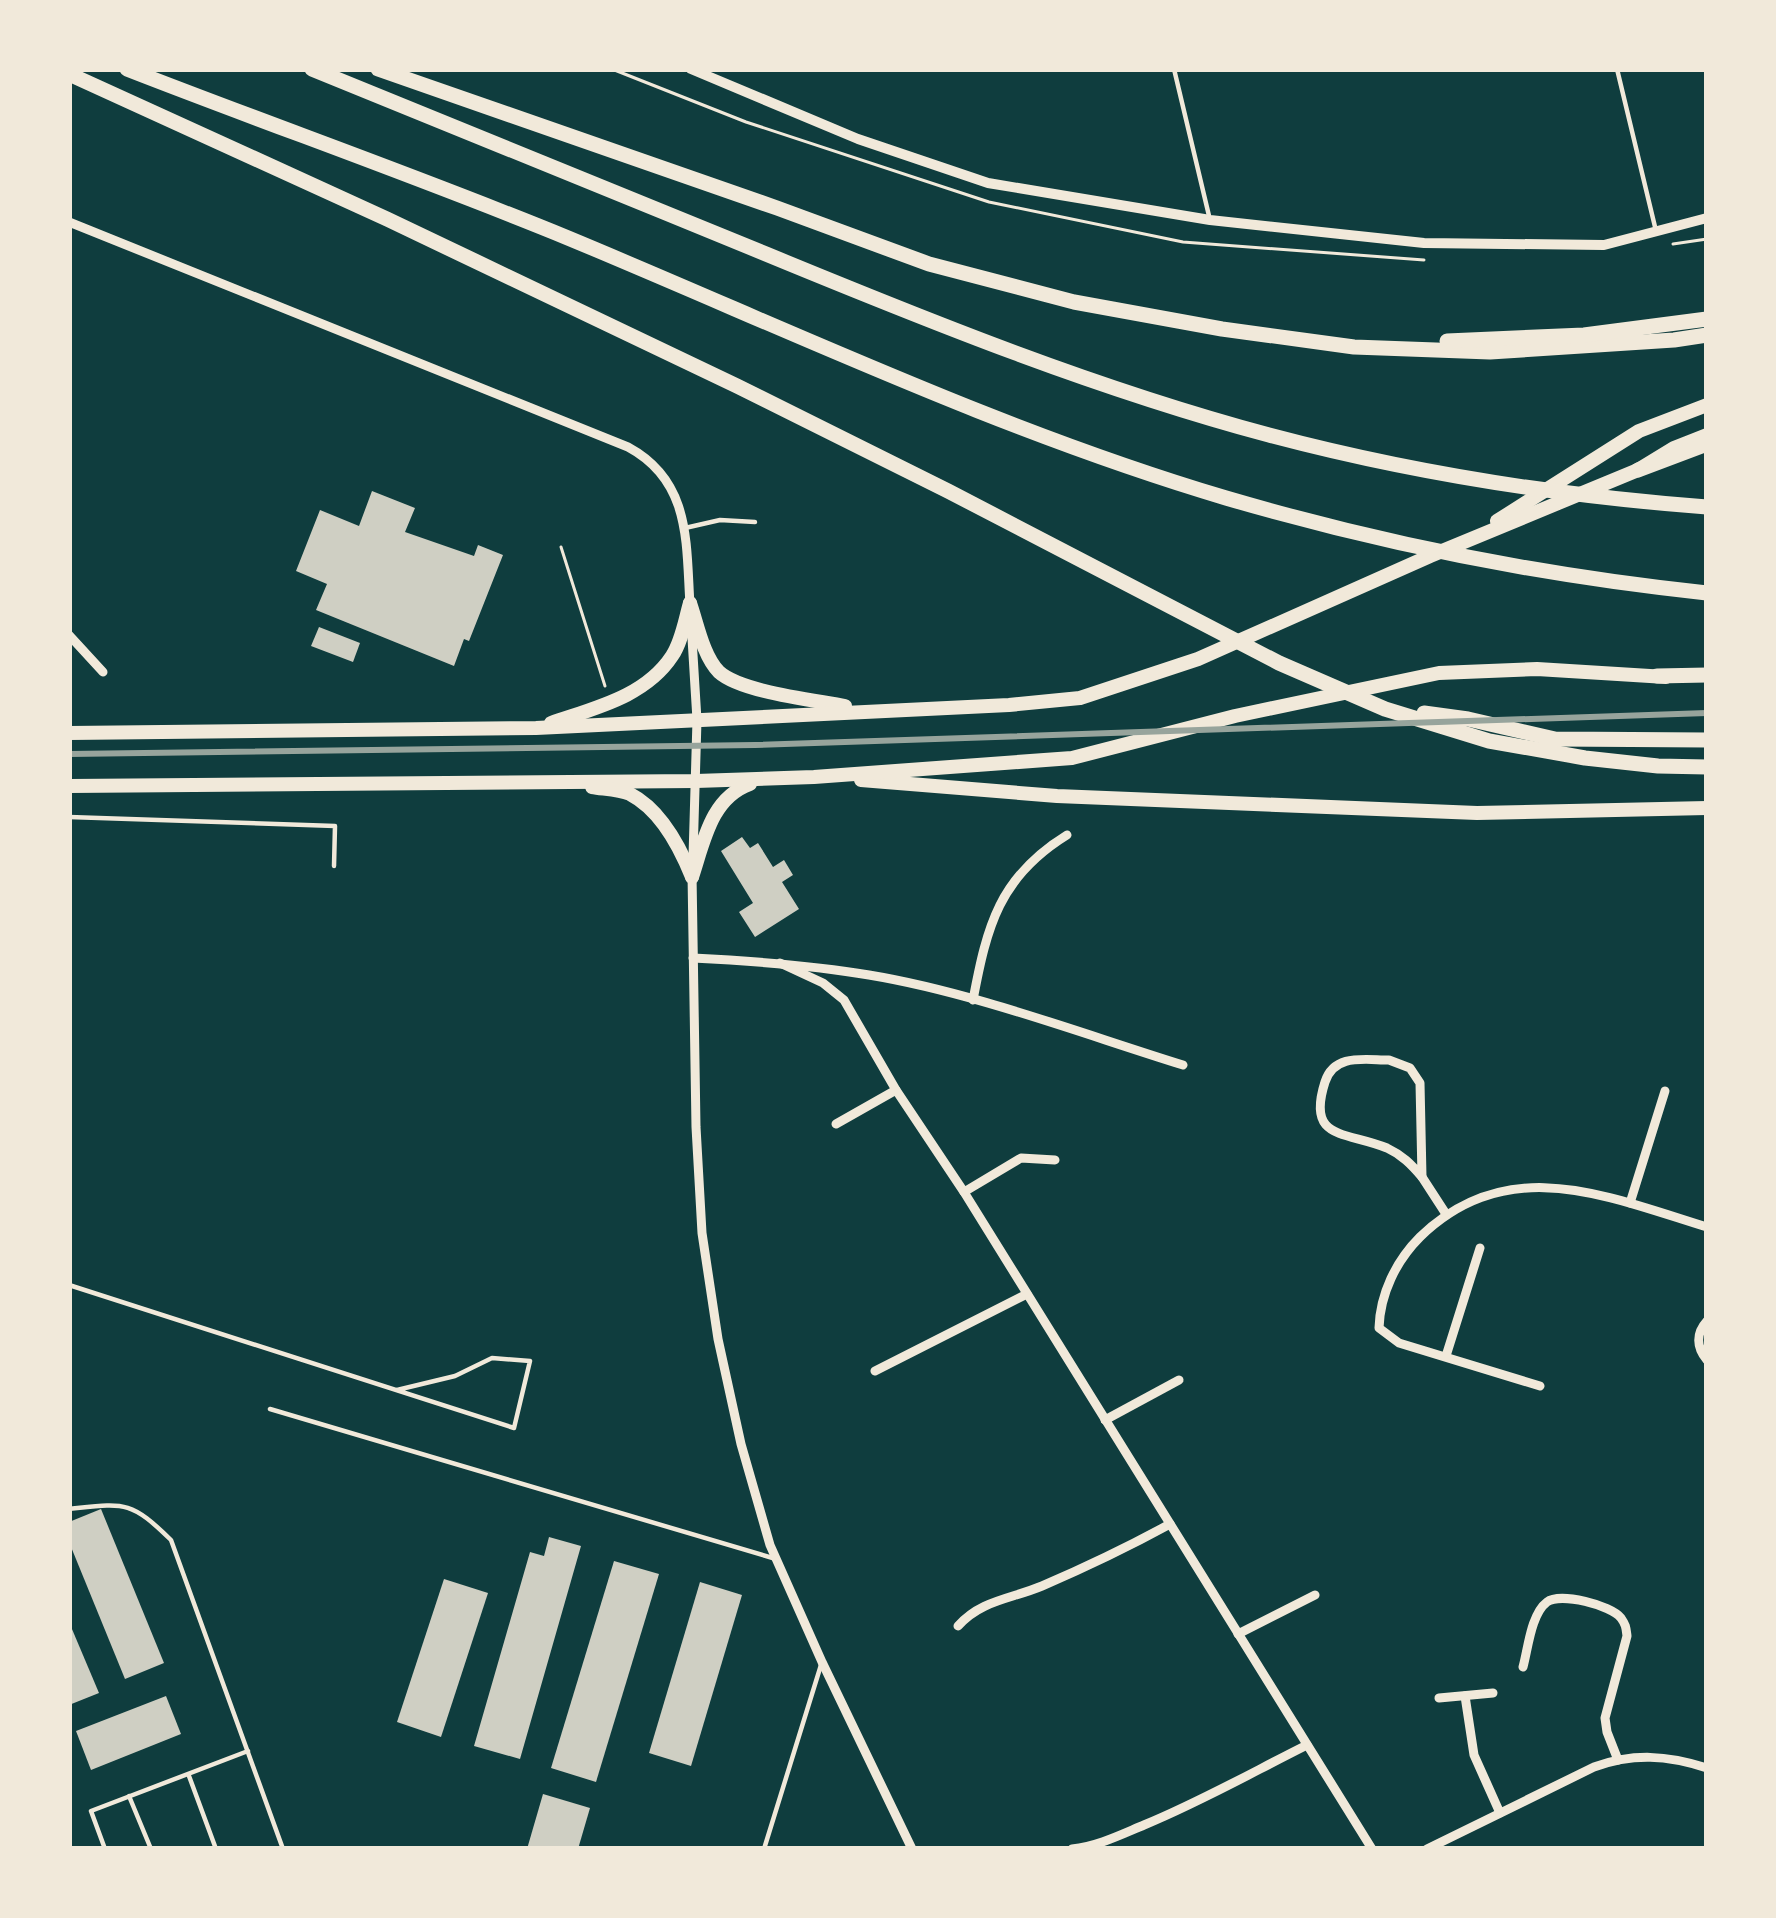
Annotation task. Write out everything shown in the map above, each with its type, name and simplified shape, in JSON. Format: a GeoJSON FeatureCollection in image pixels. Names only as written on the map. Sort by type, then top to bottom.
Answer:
{"type":"FeatureCollection","features":[{"type":"Feature","properties":{"kind":"highway"},"geometry":{"type":"LineString","coordinates":[[127,69],[564,237],[1013,424],[1204,490],[1328,526],[1465,556],[1621,584],[1707,592]]}},
{"type":"Feature","properties":{"kind":"highway"},"geometry":{"type":"LineString","coordinates":[[312,69],[902,310],[1159,403],[1379,462],[1488,482],[1707,507]]}},
{"type":"Feature","properties":{"kind":"highway"},"geometry":{"type":"LineString","coordinates":[[378,69],[929,265],[1074,302],[1354,347],[1490,352],[1707,335]]}},
{"type":"Feature","properties":{"kind":"highway"},"geometry":{"type":"LineString","coordinates":[[69,74],[737,386],[1280,663],[1385,709],[1508,745],[1585,758],[1707,767]]}},
{"type":"Feature","properties":{"kind":"highway"},"geometry":{"type":"LineString","coordinates":[[1222,329],[1439,341],[1583,335],[1707,319]]}},
{"type":"Feature","properties":{"kind":"highway"},"geometry":{"type":"LineString","coordinates":[[1638,470],[1681,449],[1707,444]]}},
{"type":"Feature","properties":{"kind":"highway"},"geometry":{"type":"LineString","coordinates":[[1657,676],[1707,678]]}},
{"type":"Feature","properties":{"kind":"highway"},"geometry":{"type":"LineString","coordinates":[[1385,709],[1468,719],[1555,739],[1707,740]]}},
{"type":"Feature","properties":{"kind":"main road"},"geometry":{"type":"LineString","coordinates":[[1468,541],[1639,431],[1707,405]]}},
{"type":"Feature","properties":{"kind":"main road"},"geometry":{"type":"LineString","coordinates":[[1681,449],[1707,435]]}},
{"type":"Feature","properties":{"kind":"main road"},"geometry":{"type":"LineString","coordinates":[[69,733],[536,728],[1080,698],[1198,659],[1638,470]]}},
{"type":"Feature","properties":{"kind":"main road"},"geometry":{"type":"LineString","coordinates":[[690,602],[706,650],[719,671],[750,688],[868,711]]}},
{"type":"Feature","properties":{"kind":"main road"},"geometry":{"type":"LineString","coordinates":[[536,728],[625,697],[656,676],[675,652],[690,602]]}},
{"type":"Feature","properties":{"kind":"main road"},"geometry":{"type":"LineString","coordinates":[[69,786],[814,777],[1072,758],[1439,673],[1537,669],[1657,676]]}},
{"type":"Feature","properties":{"kind":"main road"},"geometry":{"type":"LineString","coordinates":[[814,777],[1057,796],[1477,813],[1707,808]]}},
{"type":"Feature","properties":{"kind":"main road"},"geometry":{"type":"LineString","coordinates":[[692,877],[718,808],[735,790],[766,778]]}},
{"type":"Feature","properties":{"kind":"main road"},"geometry":{"type":"LineString","coordinates":[[545,780],[628,793],[653,813],[680,846],[692,877]]}},
{"type":"Feature","properties":{"kind":"street"},"geometry":{"type":"LineString","coordinates":[[691,69],[858,139],[988,183],[1210,220],[1424,243],[1604,245],[1707,218]]}},
{"type":"Feature","properties":{"kind":"street"},"geometry":{"type":"LineString","coordinates":[[69,221],[628,447],[650,459],[673,489],[685,528],[697,720],[692,877],[695,1127],[702,1233],[718,1339],[741,1444],[776,1559],[912,1849]]}},
{"type":"Feature","properties":{"kind":"street"},"geometry":{"type":"LineString","coordinates":[[69,635],[103,672]]}},
{"type":"Feature","properties":{"kind":"street"},"geometry":{"type":"LineString","coordinates":[[973,1000],[984,943],[1001,899],[1030,862],[1067,835]]}},
{"type":"Feature","properties":{"kind":"street"},"geometry":{"type":"LineString","coordinates":[[693,958],[872,975],[973,1000],[1183,1065]]}},
{"type":"Feature","properties":{"kind":"street"},"geometry":{"type":"LineString","coordinates":[[780,963],[823,983],[844,1000],[1372,1849]]}},
{"type":"Feature","properties":{"kind":"street"},"geometry":{"type":"LineString","coordinates":[[1422,1177],[1420,1083],[1411,1067],[1394,1060],[1344,1061],[1334,1066],[1319,1104],[1325,1126],[1405,1157],[1446,1214]]}},
{"type":"Feature","properties":{"kind":"street"},"geometry":{"type":"LineString","coordinates":[[836,1124],[896,1090]]}},
{"type":"Feature","properties":{"kind":"street"},"geometry":{"type":"LineString","coordinates":[[1630,1203],[1665,1091]]}},
{"type":"Feature","properties":{"kind":"street"},"geometry":{"type":"LineString","coordinates":[[964,1192],[1022,1159],[1055,1160]]}},
{"type":"Feature","properties":{"kind":"street"},"geometry":{"type":"LineString","coordinates":[[1540,1386],[1399,1343],[1379,1328],[1380,1306],[1401,1260],[1416,1241],[1446,1214],[1472,1200],[1538,1186],[1582,1190],[1707,1227]]}},
{"type":"Feature","properties":{"kind":"street"},"geometry":{"type":"LineString","coordinates":[[1446,1356],[1480,1248]]}},
{"type":"Feature","properties":{"kind":"street"},"geometry":{"type":"LineString","coordinates":[[875,1371],[1027,1294]]}},
{"type":"Feature","properties":{"kind":"street"},"geometry":{"type":"LineString","coordinates":[[1707,1321],[1698,1340],[1707,1360]]}},
{"type":"Feature","properties":{"kind":"street"},"geometry":{"type":"LineString","coordinates":[[1105,1420],[1179,1379]]}},
{"type":"Feature","properties":{"kind":"street"},"geometry":{"type":"LineString","coordinates":[[958,1626],[987,1603],[1114,1555],[1170,1524]]}},
{"type":"Feature","properties":{"kind":"street"},"geometry":{"type":"LineString","coordinates":[[1238,1634],[1315,1594]]}},
{"type":"Feature","properties":{"kind":"street"},"geometry":{"type":"LineString","coordinates":[[1523,1667],[1539,1612],[1552,1599],[1567,1597],[1619,1616],[1627,1636],[1605,1718],[1618,1760]]}},
{"type":"Feature","properties":{"kind":"street"},"geometry":{"type":"LineString","coordinates":[[1439,1698],[1492,1693]]}},
{"type":"Feature","properties":{"kind":"street"},"geometry":{"type":"LineString","coordinates":[[1465,1696],[1474,1755],[1500,1813]]}},
{"type":"Feature","properties":{"kind":"street"},"geometry":{"type":"LineString","coordinates":[[1072,1849],[1106,1841],[1175,1812],[1307,1745]]}},
{"type":"Feature","properties":{"kind":"street"},"geometry":{"type":"LineString","coordinates":[[1427,1849],[1594,1767],[1618,1760],[1666,1757],[1707,1768]]}},
{"type":"Feature","properties":{"kind":"lane"},"geometry":{"type":"LineString","coordinates":[[1174,69],[1210,220]]}},
{"type":"Feature","properties":{"kind":"lane"},"geometry":{"type":"LineString","coordinates":[[1617,69],[1656,231]]}},
{"type":"Feature","properties":{"kind":"lane"},"geometry":{"type":"LineString","coordinates":[[685,528],[720,520],[754,522]]}},
{"type":"Feature","properties":{"kind":"lane"},"geometry":{"type":"LineString","coordinates":[[69,817],[334,826],[334,866]]}},
{"type":"Feature","properties":{"kind":"lane"},"geometry":{"type":"LineString","coordinates":[[69,1285],[514,1428],[530,1360],[492,1358],[454,1376],[397,1390]]}},
{"type":"Feature","properties":{"kind":"lane"},"geometry":{"type":"LineString","coordinates":[[270,1408],[776,1559]]}},
{"type":"Feature","properties":{"kind":"lane"},"geometry":{"type":"LineString","coordinates":[[69,1509],[118,1503],[147,1517],[172,1540],[283,1849]]}},
{"type":"Feature","properties":{"kind":"lane"},"geometry":{"type":"LineString","coordinates":[[764,1849],[822,1663]]}},
{"type":"Feature","properties":{"kind":"lane"},"geometry":{"type":"LineString","coordinates":[[105,1849],[91,1811],[248,1750]]}},
{"type":"Feature","properties":{"kind":"lane"},"geometry":{"type":"LineString","coordinates":[[188,1774],[216,1849]]}},
{"type":"Feature","properties":{"kind":"lane"},"geometry":{"type":"LineString","coordinates":[[130,1796],[151,1849]]}},
{"type":"Feature","properties":{"kind":"path"},"geometry":{"type":"LineString","coordinates":[[561,547],[605,688]]}},
{"type":"Feature","properties":{"kind":"building"},"geometry":{"type":"Polygon","coordinates":[[[372,491],[415,508],[405,532],[474,556],[478,545],[503,555],[469,641],[464,639],[454,666],[316,610],[327,584],[296,571],[320,510],[359,526],[372,491]]]}},
{"type":"Feature","properties":{"kind":"building"},"geometry":{"type":"Polygon","coordinates":[[[319,627],[360,643],[353,662],[311,646],[319,627]]]}},
{"type":"Feature","properties":{"kind":"building"},"geometry":{"type":"Polygon","coordinates":[[[742,837],[750,848],[758,843],[773,867],[784,860],[793,875],[782,882],[799,909],[755,937],[739,912],[753,903],[721,851],[742,837]]]}},
{"type":"Feature","properties":{"kind":"building"},"geometry":{"type":"Polygon","coordinates":[[[101,1509],[164,1663],[125,1679],[69,1542],[69,1522],[101,1509]]]}},
{"type":"Feature","properties":{"kind":"building"},"geometry":{"type":"Polygon","coordinates":[[[549,1537],[581,1546],[520,1759],[474,1746],[530,1552],[544,1556],[549,1537]]]}},
{"type":"Feature","properties":{"kind":"building"},"geometry":{"type":"Polygon","coordinates":[[[614,1561],[659,1574],[596,1782],[551,1768],[614,1561]]]}},
{"type":"Feature","properties":{"kind":"building"},"geometry":{"type":"Polygon","coordinates":[[[444,1579],[488,1593],[441,1737],[397,1722],[444,1579]]]}},
{"type":"Feature","properties":{"kind":"building"},"geometry":{"type":"Polygon","coordinates":[[[700,1582],[742,1595],[691,1766],[649,1753],[700,1582]]]}},
{"type":"Feature","properties":{"kind":"building"},"geometry":{"type":"Polygon","coordinates":[[[69,1622],[99,1693],[69,1705],[69,1622]]]}},
{"type":"Feature","properties":{"kind":"building"},"geometry":{"type":"Polygon","coordinates":[[[166,1696],[181,1734],[91,1770],[76,1731],[166,1696]]]}},
{"type":"Feature","properties":{"kind":"building"},"geometry":{"type":"Polygon","coordinates":[[[543,1794],[590,1808],[578,1849],[527,1849],[543,1794]]]}},
{"type":"Feature","properties":{"kind":"railway"},"geometry":{"type":"LineString","coordinates":[[69,754],[755,745],[1707,713]]}}]}
